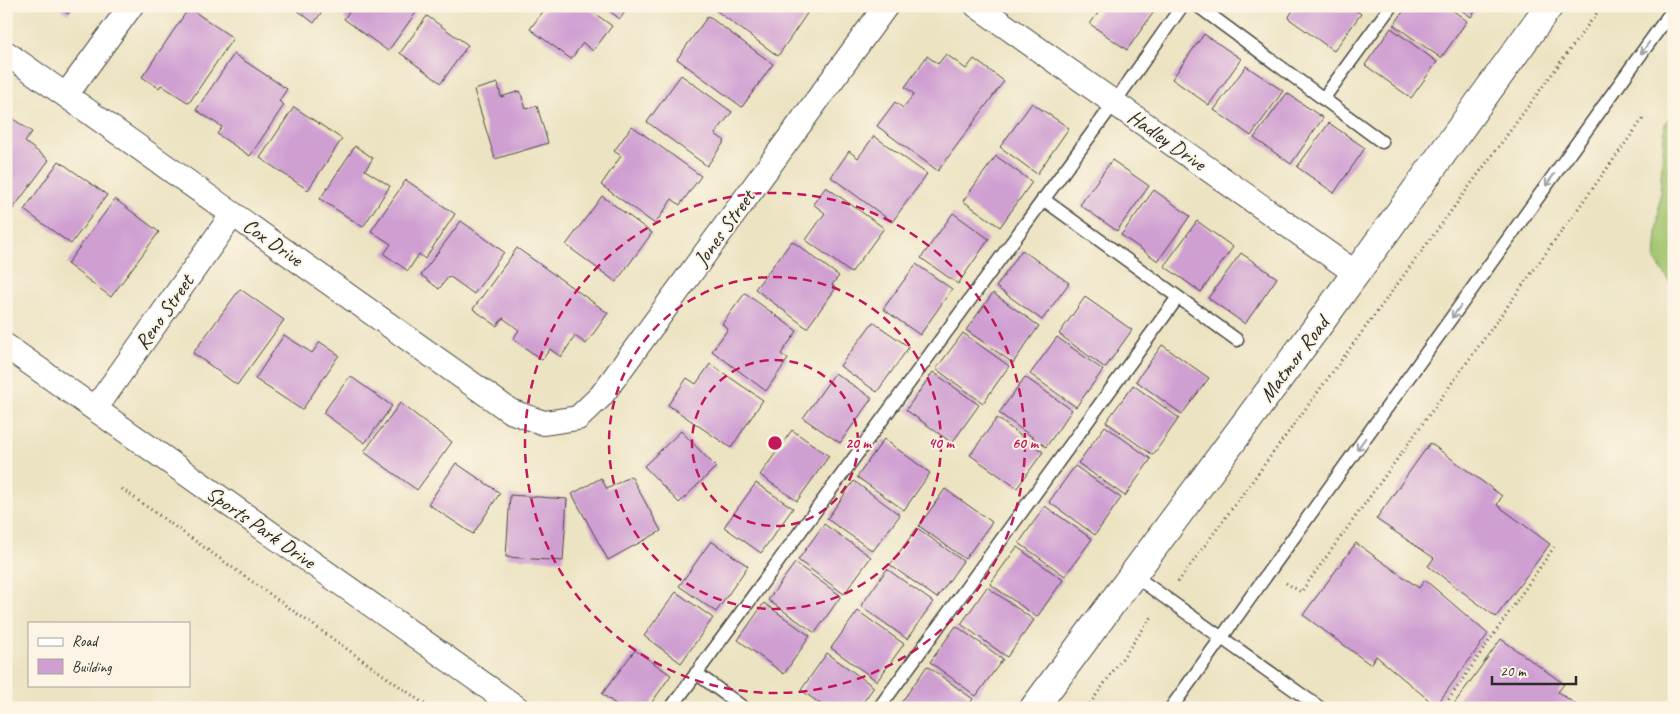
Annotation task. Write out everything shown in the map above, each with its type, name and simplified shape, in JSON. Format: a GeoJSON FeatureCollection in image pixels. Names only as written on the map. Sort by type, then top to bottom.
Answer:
{"type":"FeatureCollection","features":[{"type":"Feature","properties":{"kind":"street"},"geometry":{"type":"LineString","coordinates":[[66,95],[131,6]]}},
{"type":"Feature","properties":{"kind":"street","name":"Jones Street"},"geometry":{"type":"LineString","coordinates":[[544,423],[578,418],[602,396],[886,6]]}},
{"type":"Feature","properties":{"kind":"street","name":"Hadley Drive"},"geometry":{"type":"LineString","coordinates":[[977,6],[1356,274]]}},
{"type":"Feature","properties":{"kind":"street","name":"Matmor Road"},"geometry":{"type":"LineString","coordinates":[[1034,708],[1356,274],[1549,6]]}},
{"type":"Feature","properties":{"kind":"street","name":"Cox Drive"},"geometry":{"type":"LineString","coordinates":[[6,52],[510,411],[544,423]]}},
{"type":"Feature","properties":{"kind":"street","name":"Reno Street"},"geometry":{"type":"LineString","coordinates":[[95,409],[233,214]]}},
{"type":"Feature","properties":{"kind":"street","name":"Sports Park Drive"},"geometry":{"type":"LineString","coordinates":[[6,346],[517,708]]}},
{"type":"Feature","properties":{"kind":"lane"},"geometry":{"type":"LineString","coordinates":[[670,708],[1114,103],[1182,6]]}},
{"type":"Feature","properties":{"kind":"lane"},"geometry":{"type":"LineString","coordinates":[[1198,6],[1382,142]]}},
{"type":"Feature","properties":{"kind":"lane"},"geometry":{"type":"LineString","coordinates":[[1323,99],[1391,6]]}},
{"type":"Feature","properties":{"kind":"lane"},"geometry":{"type":"LineString","coordinates":[[1171,708],[1674,8]]}},
{"type":"Feature","properties":{"kind":"lane"},"geometry":{"type":"LineString","coordinates":[[1043,199],[1237,340]]}},
{"type":"Feature","properties":{"kind":"lane"},"geometry":{"type":"LineString","coordinates":[[879,708],[1178,297]]}},
{"type":"Feature","properties":{"kind":"lane"},"geometry":{"type":"LineString","coordinates":[[1132,574],[1320,708]]}},
{"type":"Feature","properties":{"kind":"lane"},"geometry":{"type":"LineString","coordinates":[[696,673],[744,708]]}},
{"type":"Feature","properties":{"kind":"path"},"geometry":{"type":"LineString","coordinates":[[1086,708],[1602,6]]}},
{"type":"Feature","properties":{"kind":"path"},"geometry":{"type":"LineString","coordinates":[[1269,572],[1301,592],[1645,116]]}},
{"type":"Feature","properties":{"kind":"path"},"geometry":{"type":"LineString","coordinates":[[122,489],[430,708]]}},
{"type":"Feature","properties":{"kind":"path"},"geometry":{"type":"LineString","coordinates":[[1443,708],[1554,547]]}},
{"type":"Feature","properties":{"kind":"green space"},"geometry":{"type":"Polygon","coordinates":[[[1674,112],[1674,288],[1655,260],[1665,123],[1674,112]]]}},
{"type":"Feature","properties":{"kind":"building"},"geometry":{"type":"Polygon","coordinates":[[[57,6],[74,6],[68,14],[57,6]]]}},
{"type":"Feature","properties":{"kind":"building"},"geometry":{"type":"Polygon","coordinates":[[[292,6],[326,6],[314,23],[292,6]]]}},
{"type":"Feature","properties":{"kind":"building"},"geometry":{"type":"Polygon","coordinates":[[[353,6],[411,6],[417,11],[388,51],[344,19],[353,6]]]}},
{"type":"Feature","properties":{"kind":"building"},"geometry":{"type":"Polygon","coordinates":[[[547,6],[585,6],[612,26],[593,51],[583,43],[571,59],[530,29],[547,6]]]}},
{"type":"Feature","properties":{"kind":"building"},"geometry":{"type":"Polygon","coordinates":[[[603,6],[629,6],[620,19],[603,6]]]}},
{"type":"Feature","properties":{"kind":"building"},"geometry":{"type":"Polygon","coordinates":[[[716,6],[812,6],[778,56],[714,9],[716,6]]]}},
{"type":"Feature","properties":{"kind":"building"},"geometry":{"type":"Polygon","coordinates":[[[1103,6],[1158,6],[1127,50],[1090,24],[1103,6]]]}},
{"type":"Feature","properties":{"kind":"building"},"geometry":{"type":"Polygon","coordinates":[[[1296,6],[1350,6],[1361,14],[1334,51],[1288,18],[1296,6]]]}},
{"type":"Feature","properties":{"kind":"building"},"geometry":{"type":"Polygon","coordinates":[[[1407,6],[1447,6],[1467,21],[1441,58],[1394,25],[1407,6]]]}},
{"type":"Feature","properties":{"kind":"building"},"geometry":{"type":"Polygon","coordinates":[[[1455,6],[1479,6],[1471,17],[1455,6]]]}},
{"type":"Feature","properties":{"kind":"building"},"geometry":{"type":"Polygon","coordinates":[[[189,8],[233,38],[189,103],[161,85],[159,88],[142,77],[189,8]]]}},
{"type":"Feature","properties":{"kind":"building"},"geometry":{"type":"Polygon","coordinates":[[[427,16],[468,45],[441,83],[400,53],[427,16]]]}},
{"type":"Feature","properties":{"kind":"building"},"geometry":{"type":"Polygon","coordinates":[[[708,16],[773,64],[742,107],[677,59],[708,16]]]}},
{"type":"Feature","properties":{"kind":"building"},"geometry":{"type":"Polygon","coordinates":[[[1391,28],[1437,62],[1411,98],[1365,65],[1391,28]]]}},
{"type":"Feature","properties":{"kind":"building"},"geometry":{"type":"Polygon","coordinates":[[[1204,34],[1241,59],[1209,105],[1172,79],[1204,34]]]}},
{"type":"Feature","properties":{"kind":"building"},"geometry":{"type":"Polygon","coordinates":[[[234,54],[287,89],[279,101],[284,105],[250,156],[217,134],[222,127],[196,110],[234,54]]]}},
{"type":"Feature","properties":{"kind":"building"},"geometry":{"type":"Polygon","coordinates":[[[946,54],[966,69],[974,59],[1004,81],[938,171],[877,126],[895,102],[903,108],[914,94],[905,87],[927,56],[938,64],[946,54]]]}},
{"type":"Feature","properties":{"kind":"building"},"geometry":{"type":"Polygon","coordinates":[[[1246,66],[1283,91],[1251,136],[1214,110],[1246,66]]]}},
{"type":"Feature","properties":{"kind":"building"},"geometry":{"type":"Polygon","coordinates":[[[681,75],[732,112],[715,134],[725,141],[707,166],[647,122],[681,75]]]}},
{"type":"Feature","properties":{"kind":"building"},"geometry":{"type":"Polygon","coordinates":[[[498,83],[501,97],[520,91],[526,109],[537,106],[548,143],[495,159],[474,90],[498,83]]]}},
{"type":"Feature","properties":{"kind":"building"},"geometry":{"type":"Polygon","coordinates":[[[1287,93],[1323,118],[1291,164],[1254,138],[1287,93]]]}},
{"type":"Feature","properties":{"kind":"building"},"geometry":{"type":"Polygon","coordinates":[[[1032,103],[1069,128],[1037,174],[1000,147],[1032,103]]]}},
{"type":"Feature","properties":{"kind":"building"},"geometry":{"type":"Polygon","coordinates":[[[294,107],[342,139],[308,190],[260,158],[294,107]]]}},
{"type":"Feature","properties":{"kind":"building"},"geometry":{"type":"Polygon","coordinates":[[[6,114],[32,132],[25,142],[49,160],[12,210],[6,206],[6,114]]]}},
{"type":"Feature","properties":{"kind":"building"},"geometry":{"type":"Polygon","coordinates":[[[1329,123],[1365,148],[1334,193],[1297,167],[1329,123]]]}},
{"type":"Feature","properties":{"kind":"building"},"geometry":{"type":"Polygon","coordinates":[[[632,126],[701,176],[680,205],[672,199],[655,224],[601,185],[621,156],[614,151],[632,126]]]}},
{"type":"Feature","properties":{"kind":"building"},"geometry":{"type":"Polygon","coordinates":[[[874,136],[927,174],[892,222],[831,177],[849,151],[858,158],[874,136]]]}},
{"type":"Feature","properties":{"kind":"building"},"geometry":{"type":"Polygon","coordinates":[[[355,146],[373,158],[365,170],[390,186],[363,227],[320,199],[355,146]]]}},
{"type":"Feature","properties":{"kind":"building"},"geometry":{"type":"Polygon","coordinates":[[[996,156],[1032,182],[1000,227],[963,201],[996,156]]]}},
{"type":"Feature","properties":{"kind":"building"},"geometry":{"type":"Polygon","coordinates":[[[1112,160],[1149,186],[1117,231],[1080,205],[1112,160]]]}},
{"type":"Feature","properties":{"kind":"building"},"geometry":{"type":"Polygon","coordinates":[[[59,161],[107,195],[71,244],[24,210],[59,161]]]}},
{"type":"Feature","properties":{"kind":"building"},"geometry":{"type":"Polygon","coordinates":[[[406,180],[455,214],[425,259],[419,254],[408,271],[384,254],[391,244],[371,231],[406,180]]]}},
{"type":"Feature","properties":{"kind":"building"},"geometry":{"type":"Polygon","coordinates":[[[826,187],[884,228],[851,273],[806,240],[825,213],[813,204],[826,187]]]}},
{"type":"Feature","properties":{"kind":"building"},"geometry":{"type":"Polygon","coordinates":[[[1154,190],[1190,216],[1158,261],[1121,235],[1154,190]]]}},
{"type":"Feature","properties":{"kind":"building"},"geometry":{"type":"Polygon","coordinates":[[[602,196],[652,233],[616,282],[566,245],[602,196]]]}},
{"type":"Feature","properties":{"kind":"building"},"geometry":{"type":"Polygon","coordinates":[[[115,199],[159,232],[111,297],[67,264],[115,199]]]}},
{"type":"Feature","properties":{"kind":"building"},"geometry":{"type":"Polygon","coordinates":[[[953,213],[989,239],[958,284],[921,258],[953,213]]]}},
{"type":"Feature","properties":{"kind":"building"},"geometry":{"type":"Polygon","coordinates":[[[461,221],[504,252],[474,294],[449,276],[439,289],[421,275],[461,221]]]}},
{"type":"Feature","properties":{"kind":"building"},"geometry":{"type":"Polygon","coordinates":[[[1197,221],[1233,247],[1201,292],[1164,266],[1197,221]]]}},
{"type":"Feature","properties":{"kind":"building"},"geometry":{"type":"Polygon","coordinates":[[[792,241],[839,276],[832,285],[836,288],[807,328],[755,289],[792,241]]]}},
{"type":"Feature","properties":{"kind":"building"},"geometry":{"type":"Polygon","coordinates":[[[517,248],[608,313],[586,344],[575,336],[561,357],[550,349],[542,360],[513,339],[519,330],[503,318],[497,326],[473,309],[517,248]]]}},
{"type":"Feature","properties":{"kind":"building"},"geometry":{"type":"Polygon","coordinates":[[[1022,250],[1069,283],[1042,320],[996,287],[1022,250]]]}},
{"type":"Feature","properties":{"kind":"building"},"geometry":{"type":"Polygon","coordinates":[[[1241,253],[1277,278],[1245,324],[1208,298],[1241,253]]]}},
{"type":"Feature","properties":{"kind":"building"},"geometry":{"type":"Polygon","coordinates":[[[916,264],[952,289],[920,335],[883,309],[916,264]]]}},
{"type":"Feature","properties":{"kind":"building"},"geometry":{"type":"Polygon","coordinates":[[[240,289],[284,320],[237,385],[193,353],[240,289]]]}},
{"type":"Feature","properties":{"kind":"building"},"geometry":{"type":"Polygon","coordinates":[[[745,293],[797,331],[781,354],[788,359],[766,391],[712,351],[728,329],[722,324],[745,293]]]}},
{"type":"Feature","properties":{"kind":"building"},"geometry":{"type":"Polygon","coordinates":[[[993,293],[1039,326],[1013,363],[966,330],[993,293]]]}},
{"type":"Feature","properties":{"kind":"building"},"geometry":{"type":"Polygon","coordinates":[[[1085,297],[1132,330],[1105,368],[1059,334],[1085,297]]]}},
{"type":"Feature","properties":{"kind":"building"},"geometry":{"type":"Polygon","coordinates":[[[873,322],[909,347],[877,392],[840,366],[873,322]]]}},
{"type":"Feature","properties":{"kind":"building"},"geometry":{"type":"Polygon","coordinates":[[[963,333],[1009,366],[983,403],[936,369],[963,333]]]}},
{"type":"Feature","properties":{"kind":"building"},"geometry":{"type":"Polygon","coordinates":[[[284,335],[312,353],[320,342],[339,355],[302,410],[255,379],[284,335]]]}},
{"type":"Feature","properties":{"kind":"building"},"geometry":{"type":"Polygon","coordinates":[[[1057,337],[1103,370],[1076,407],[1030,374],[1057,337]]]}},
{"type":"Feature","properties":{"kind":"building"},"geometry":{"type":"Polygon","coordinates":[[[1162,345],[1209,378],[1182,414],[1136,381],[1162,345]]]}},
{"type":"Feature","properties":{"kind":"building"},"geometry":{"type":"Polygon","coordinates":[[[710,364],[763,400],[731,448],[668,405],[687,378],[696,384],[710,364]]]}},
{"type":"Feature","properties":{"kind":"building"},"geometry":{"type":"Polygon","coordinates":[[[933,372],[979,405],[952,443],[906,410],[933,372]]]}},
{"type":"Feature","properties":{"kind":"building"},"geometry":{"type":"Polygon","coordinates":[[[835,373],[872,398],[840,443],[803,418],[835,373]]]}},
{"type":"Feature","properties":{"kind":"building"},"geometry":{"type":"Polygon","coordinates":[[[350,376],[392,406],[365,443],[323,413],[350,376]]]}},
{"type":"Feature","properties":{"kind":"building"},"geometry":{"type":"Polygon","coordinates":[[[1025,377],[1072,410],[1046,447],[999,413],[1025,377]]]}},
{"type":"Feature","properties":{"kind":"building"},"geometry":{"type":"Polygon","coordinates":[[[1133,385],[1179,418],[1153,455],[1106,422],[1133,385]]]}},
{"type":"Feature","properties":{"kind":"building"},"geometry":{"type":"Polygon","coordinates":[[[400,403],[452,442],[417,490],[364,452],[400,403]]]}},
{"type":"Feature","properties":{"kind":"building"},"geometry":{"type":"Polygon","coordinates":[[[997,418],[1043,452],[1017,488],[970,455],[997,418]]]}},
{"type":"Feature","properties":{"kind":"building"},"geometry":{"type":"Polygon","coordinates":[[[1105,426],[1151,459],[1125,496],[1078,463],[1105,426]]]}},
{"type":"Feature","properties":{"kind":"building"},"geometry":{"type":"Polygon","coordinates":[[[792,430],[829,456],[797,501],[760,475],[792,430]]]}},
{"type":"Feature","properties":{"kind":"building"},"geometry":{"type":"Polygon","coordinates":[[[681,431],[716,467],[679,503],[644,466],[681,431]]]}},
{"type":"Feature","properties":{"kind":"building"},"geometry":{"type":"Polygon","coordinates":[[[884,439],[930,473],[904,510],[857,477],[884,439]]]}},
{"type":"Feature","properties":{"kind":"building"},"geometry":{"type":"Polygon","coordinates":[[[1430,443],[1502,496],[1497,505],[1550,544],[1496,617],[1428,566],[1434,558],[1376,519],[1430,443]]]}},
{"type":"Feature","properties":{"kind":"building"},"geometry":{"type":"Polygon","coordinates":[[[456,463],[500,493],[473,534],[428,504],[456,463]]]}},
{"type":"Feature","properties":{"kind":"building"},"geometry":{"type":"Polygon","coordinates":[[[1075,466],[1121,498],[1095,535],[1049,502],[1075,466]]]}},
{"type":"Feature","properties":{"kind":"building"},"geometry":{"type":"Polygon","coordinates":[[[631,476],[661,531],[608,560],[572,494],[601,478],[607,489],[631,476]]]}},
{"type":"Feature","properties":{"kind":"building"},"geometry":{"type":"Polygon","coordinates":[[[854,481],[900,515],[873,551],[827,519],[854,481]]]}},
{"type":"Feature","properties":{"kind":"building"},"geometry":{"type":"Polygon","coordinates":[[[756,483],[793,508],[761,553],[724,527],[756,483]]]}},
{"type":"Feature","properties":{"kind":"building"},"geometry":{"type":"Polygon","coordinates":[[[945,489],[992,522],[965,559],[919,526],[945,489]]]}},
{"type":"Feature","properties":{"kind":"building"},"geometry":{"type":"Polygon","coordinates":[[[510,495],[567,499],[563,561],[506,557],[510,495]]]}},
{"type":"Feature","properties":{"kind":"building"},"geometry":{"type":"Polygon","coordinates":[[[1045,506],[1092,539],[1065,576],[1019,543],[1045,506]]]}},
{"type":"Feature","properties":{"kind":"building"},"geometry":{"type":"Polygon","coordinates":[[[824,524],[871,557],[844,594],[798,560],[824,524]]]}},
{"type":"Feature","properties":{"kind":"building"},"geometry":{"type":"Polygon","coordinates":[[[917,528],[963,561],[937,598],[890,565],[917,528]]]}},
{"type":"Feature","properties":{"kind":"building"},"geometry":{"type":"Polygon","coordinates":[[[711,541],[748,566],[716,612],[679,586],[711,541]]]}},
{"type":"Feature","properties":{"kind":"building"},"geometry":{"type":"Polygon","coordinates":[[[1356,543],[1419,588],[1425,580],[1488,634],[1436,706],[1376,656],[1371,665],[1303,615],[1356,543]]]}},
{"type":"Feature","properties":{"kind":"building"},"geometry":{"type":"Polygon","coordinates":[[[1017,547],[1063,580],[1037,617],[990,584],[1017,547]]]}},
{"type":"Feature","properties":{"kind":"building"},"geometry":{"type":"Polygon","coordinates":[[[795,563],[841,596],[815,633],[768,600],[795,563]]]}},
{"type":"Feature","properties":{"kind":"building"},"geometry":{"type":"Polygon","coordinates":[[[887,569],[933,602],[907,639],[861,606],[887,569]]]}},
{"type":"Feature","properties":{"kind":"building"},"geometry":{"type":"Polygon","coordinates":[[[987,587],[1034,620],[1007,657],[961,624],[987,587]]]}},
{"type":"Feature","properties":{"kind":"building"},"geometry":{"type":"Polygon","coordinates":[[[676,592],[713,618],[681,663],[644,636],[676,592]]]}},
{"type":"Feature","properties":{"kind":"building"},"geometry":{"type":"Polygon","coordinates":[[[764,603],[810,636],[784,674],[738,640],[764,603]]]}},
{"type":"Feature","properties":{"kind":"building"},"geometry":{"type":"Polygon","coordinates":[[[858,611],[904,644],[877,681],[831,648],[858,611]]]}},
{"type":"Feature","properties":{"kind":"building"},"geometry":{"type":"Polygon","coordinates":[[[956,626],[1003,659],[976,696],[930,662],[956,626]]]}},
{"type":"Feature","properties":{"kind":"building"},"geometry":{"type":"Polygon","coordinates":[[[1501,639],[1564,684],[1558,692],[1581,708],[1451,708],[1501,639]]]}},
{"type":"Feature","properties":{"kind":"building"},"geometry":{"type":"Polygon","coordinates":[[[635,650],[671,675],[648,708],[621,708],[602,694],[635,650]]]}},
{"type":"Feature","properties":{"kind":"building"},"geometry":{"type":"Polygon","coordinates":[[[827,653],[874,687],[859,708],[826,708],[801,690],[827,653]]]}},
{"type":"Feature","properties":{"kind":"building"},"geometry":{"type":"Polygon","coordinates":[[[927,666],[973,699],[967,708],[907,708],[901,703],[927,666]]]}}]}
